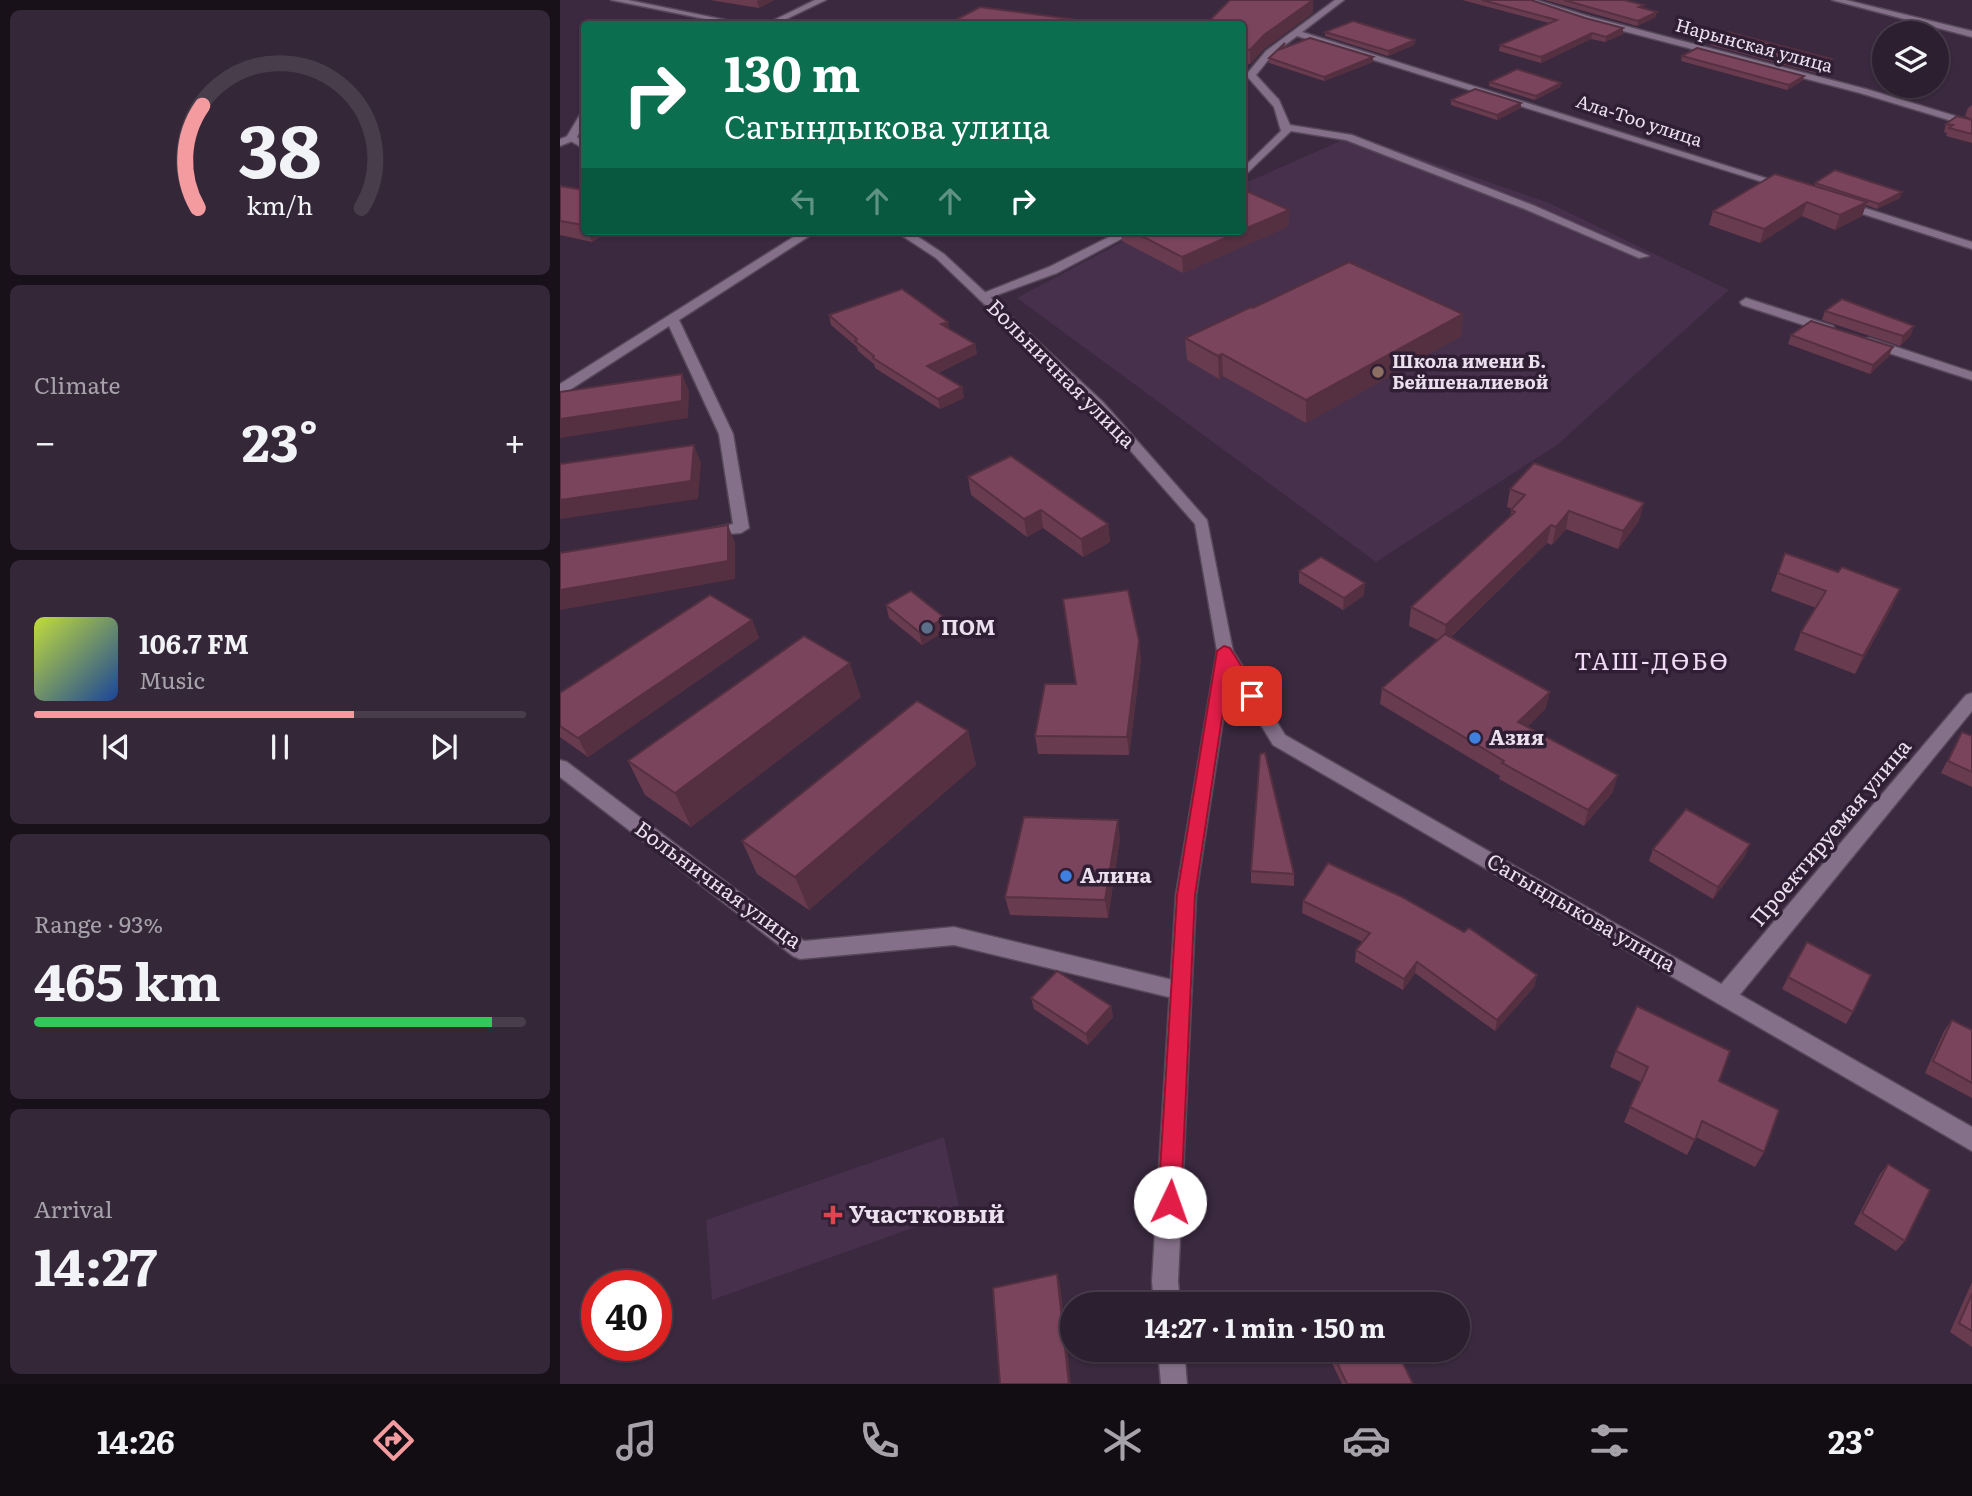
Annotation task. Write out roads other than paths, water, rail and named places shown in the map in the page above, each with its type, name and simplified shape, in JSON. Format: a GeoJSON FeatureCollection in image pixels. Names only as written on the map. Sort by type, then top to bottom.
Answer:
{"type":"FeatureCollection","features":[{"type":"Feature","properties":{"kind":"street"},"geometry":{"type":"LineString","coordinates":[[615,0],[725,21]]}},
{"type":"Feature","properties":{"kind":"street"},"geometry":{"type":"LineString","coordinates":[[776,21],[822,0]]}},
{"type":"Feature","properties":{"kind":"street"},"geometry":{"type":"LineString","coordinates":[[1246,171],[1286,132],[1286,118],[1279,105],[1251,75],[1261,58],[1295,33],[1320,19],[1340,0]]}},
{"type":"Feature","properties":{"kind":"street","name":"Нарынская улица"},"geometry":{"type":"LineString","coordinates":[[1528,0],[1588,19],[1863,91],[1972,124]]}},
{"type":"Feature","properties":{"kind":"street"},"geometry":{"type":"LineString","coordinates":[[1836,0],[1972,34]]}},
{"type":"Feature","properties":{"kind":"street","name":"Ала-Тоо улица"},"geometry":{"type":"LineString","coordinates":[[1295,33],[1805,192]]}},
{"type":"Feature","properties":{"kind":"street"},"geometry":{"type":"LineString","coordinates":[[560,143],[571,138],[581,120]]}},
{"type":"Feature","properties":{"kind":"street"},"geometry":{"type":"LineString","coordinates":[[1286,127],[1348,137],[1531,208],[1643,256]]}},
{"type":"Feature","properties":{"kind":"street"},"geometry":{"type":"LineString","coordinates":[[571,138],[581,144]]}},
{"type":"Feature","properties":{"kind":"street"},"geometry":{"type":"LineString","coordinates":[[1831,201],[1972,246]]}},
{"type":"Feature","properties":{"kind":"street"},"geometry":{"type":"LineString","coordinates":[[560,390],[805,235]]}},
{"type":"Feature","properties":{"kind":"street","name":"Больничная улица"},"geometry":{"type":"LineString","coordinates":[[907,235],[940,256],[1098,405],[1202,523],[1224,651],[1186,895],[1166,1292]]}},
{"type":"Feature","properties":{"kind":"street"},"geometry":{"type":"LineString","coordinates":[[982,296],[1053,270],[1122,235]]}},
{"type":"Feature","properties":{"kind":"street"},"geometry":{"type":"LineString","coordinates":[[1746,302],[1972,376]]}},
{"type":"Feature","properties":{"kind":"street"},"geometry":{"type":"LineString","coordinates":[[672,319],[726,434],[741,528],[689,536]]}},
{"type":"Feature","properties":{"kind":"street","name":"Сагындыкова улица"},"geometry":{"type":"LineString","coordinates":[[1224,651],[1279,740],[1972,1140]]}},
{"type":"Feature","properties":{"kind":"street","name":"Проектируемая улица"},"geometry":{"type":"LineString","coordinates":[[1725,996],[1972,699]]}},
{"type":"Feature","properties":{"kind":"street","name":"Больничная улица"},"geometry":{"type":"LineString","coordinates":[[560,767],[800,950],[954,936],[1181,991]]}},
{"type":"Feature","properties":{"kind":"street"},"geometry":{"type":"LineString","coordinates":[[1172,1362],[1174,1384]]}},
{"type":"Feature","properties":{"kind":"place","name":"Школа имени Б. Бейшеналиевой"},"geometry":{"type":"Point","coordinates":[1378,372]}},
{"type":"Feature","properties":{"kind":"place","name":"ПОМ"},"geometry":{"type":"Point","coordinates":[927,628]}},
{"type":"Feature","properties":{"kind":"place","name":"Азия"},"geometry":{"type":"Point","coordinates":[1475,738]}},
{"type":"Feature","properties":{"kind":"place","name":"Алина"},"geometry":{"type":"Point","coordinates":[1066,876]}},
{"type":"Feature","properties":{"kind":"place","name":"Участковый"},"geometry":{"type":"Point","coordinates":[833,1215]}},
{"type":"Feature","properties":{"kind":"district","name":"ТАШ-ДӨБӨ"},"geometry":{"type":"Point","coordinates":[1652,662]}}]}
